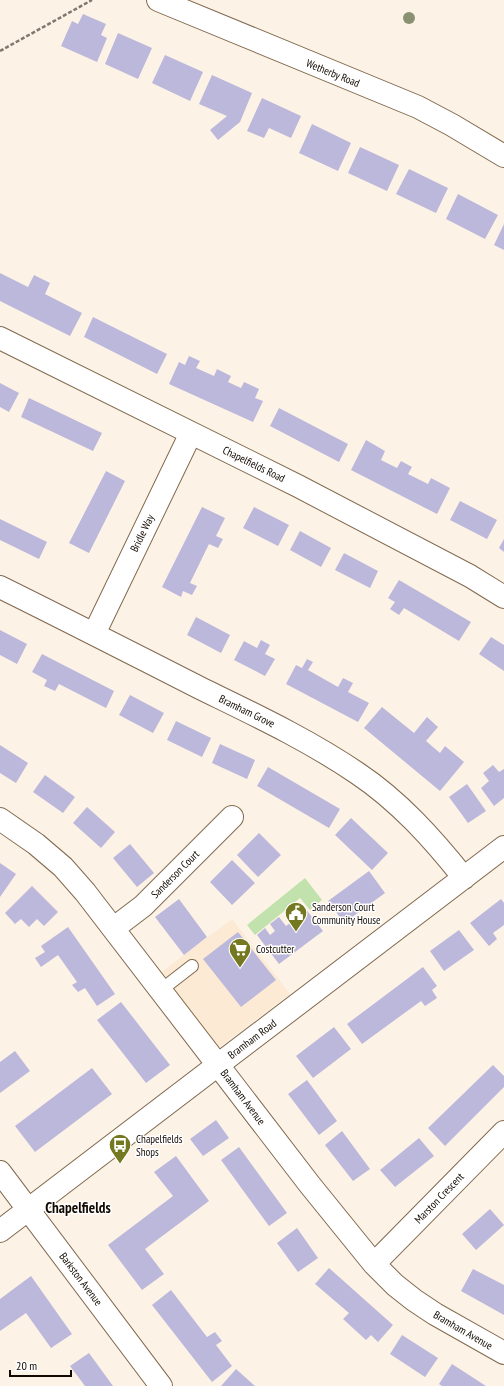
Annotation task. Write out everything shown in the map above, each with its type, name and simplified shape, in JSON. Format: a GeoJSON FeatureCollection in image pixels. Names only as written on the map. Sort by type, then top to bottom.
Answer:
{"type":"FeatureCollection","features":[{"type":"Feature","properties":{"kind":"street","name":"Wetherby Road"},"geometry":{"type":"LineString","coordinates":[[158,0],[418,107],[504,156]]}},
{"type":"Feature","properties":{"kind":"street","name":"Chapelfields Road"},"geometry":{"type":"LineString","coordinates":[[0,338],[375,525],[470,576],[504,597]]}},
{"type":"Feature","properties":{"kind":"street","name":"Bridle Way"},"geometry":{"type":"LineString","coordinates":[[94,634],[191,433]]}},
{"type":"Feature","properties":{"kind":"street","name":"Bramham Grove"},"geometry":{"type":"LineString","coordinates":[[0,587],[276,725],[321,750],[357,773],[414,820],[440,848],[464,878]]}},
{"type":"Feature","properties":{"kind":"street","name":"Sanderson Court"},"geometry":{"type":"LineString","coordinates":[[114,928],[142,906],[232,817]]}},
{"type":"Feature","properties":{"kind":"street","name":"Bramham Avenue"},"geometry":{"type":"LineString","coordinates":[[0,820],[36,844],[63,867],[85,892],[310,1185],[374,1264],[414,1300],[435,1314],[504,1353]]}},
{"type":"Feature","properties":{"kind":"street","name":"Bramham Road"},"geometry":{"type":"LineString","coordinates":[[0,1231],[504,847]]}},
{"type":"Feature","properties":{"kind":"street","name":"Marston Crescent"},"geometry":{"type":"LineString","coordinates":[[374,1264],[504,1132]]}},
{"type":"Feature","properties":{"kind":"street","name":"Barkston Avenue"},"geometry":{"type":"LineString","coordinates":[[0,1172],[161,1386]]}},
{"type":"Feature","properties":{"kind":"lane"},"geometry":{"type":"LineString","coordinates":[[161,990],[192,966]]}},
{"type":"Feature","properties":{"kind":"path"},"geometry":{"type":"LineString","coordinates":[[0,51],[92,0]]}},
{"type":"Feature","properties":{"kind":"shaded area"},"geometry":{"type":"Polygon","coordinates":[[[232,919],[290,994],[217,1049],[160,973],[232,919]]]}},
{"type":"Feature","properties":{"kind":"green space"},"geometry":{"type":"Polygon","coordinates":[[[305,878],[322,900],[310,910],[300,898],[255,935],[247,925],[305,878]]]}},
{"type":"Feature","properties":{"kind":"building"},"geometry":{"type":"Polygon","coordinates":[[[83,14],[106,24],[101,35],[107,38],[97,62],[61,46],[72,21],[78,24],[83,14]]]}},
{"type":"Feature","properties":{"kind":"building"},"geometry":{"type":"Polygon","coordinates":[[[118,33],[152,48],[138,79],[105,64],[118,33]]]}},
{"type":"Feature","properties":{"kind":"building"},"geometry":{"type":"Polygon","coordinates":[[[165,55],[203,72],[190,101],[152,83],[165,55]]]}},
{"type":"Feature","properties":{"kind":"building"},"geometry":{"type":"Polygon","coordinates":[[[212,75],[252,93],[240,122],[218,140],[210,130],[227,116],[199,104],[212,75]]]}},
{"type":"Feature","properties":{"kind":"building"},"geometry":{"type":"Polygon","coordinates":[[[262,98],[301,116],[291,138],[269,128],[264,138],[247,131],[262,98]]]}},
{"type":"Feature","properties":{"kind":"building"},"geometry":{"type":"Polygon","coordinates":[[[312,124],[351,143],[338,171],[299,153],[312,124]]]}},
{"type":"Feature","properties":{"kind":"building"},"geometry":{"type":"Polygon","coordinates":[[[360,147],[399,165],[387,191],[348,173],[360,147]]]}},
{"type":"Feature","properties":{"kind":"building"},"geometry":{"type":"Polygon","coordinates":[[[409,169],[448,188],[436,213],[396,194],[409,169]]]}},
{"type":"Feature","properties":{"kind":"building"},"geometry":{"type":"Polygon","coordinates":[[[458,194],[498,215],[485,239],[446,219],[458,194]]]}},
{"type":"Feature","properties":{"kind":"building"},"geometry":{"type":"Polygon","coordinates":[[[504,224],[504,250],[494,245],[504,224]]]}},
{"type":"Feature","properties":{"kind":"building"},"geometry":{"type":"Polygon","coordinates":[[[0,273],[28,287],[34,275],[50,283],[45,294],[82,313],[70,336],[0,301],[0,273]]]}},
{"type":"Feature","properties":{"kind":"building"},"geometry":{"type":"Polygon","coordinates":[[[93,317],[167,354],[157,374],[84,337],[93,317]]]}},
{"type":"Feature","properties":{"kind":"building"},"geometry":{"type":"Polygon","coordinates":[[[189,356],[200,361],[196,368],[214,376],[217,369],[231,376],[228,382],[241,388],[244,382],[259,389],[255,398],[263,401],[253,422],[169,384],[179,362],[185,365],[189,356]]]}},
{"type":"Feature","properties":{"kind":"building"},"geometry":{"type":"Polygon","coordinates":[[[0,383],[19,393],[9,412],[0,407],[0,383]]]}},
{"type":"Feature","properties":{"kind":"building"},"geometry":{"type":"Polygon","coordinates":[[[29,398],[102,433],[93,451],[21,417],[29,398]]]}},
{"type":"Feature","properties":{"kind":"building"},"geometry":{"type":"Polygon","coordinates":[[[279,408],[348,444],[339,462],[270,426],[279,408]]]}},
{"type":"Feature","properties":{"kind":"building"},"geometry":{"type":"Polygon","coordinates":[[[366,440],[385,451],[381,460],[397,468],[401,461],[412,467],[408,474],[428,484],[431,478],[450,488],[437,514],[351,470],[366,440]]]}},
{"type":"Feature","properties":{"kind":"building"},"geometry":{"type":"Polygon","coordinates":[[[106,471],[125,481],[89,553],[69,543],[106,471]]]}},
{"type":"Feature","properties":{"kind":"building"},"geometry":{"type":"Polygon","coordinates":[[[460,501],[497,520],[487,539],[450,520],[460,501]]]}},
{"type":"Feature","properties":{"kind":"building"},"geometry":{"type":"Polygon","coordinates":[[[202,507],[225,518],[216,536],[223,539],[218,548],[209,544],[190,583],[197,586],[192,595],[183,591],[181,597],[162,587],[202,507]]]}},
{"type":"Feature","properties":{"kind":"building"},"geometry":{"type":"Polygon","coordinates":[[[254,507],[289,525],[278,546],[243,528],[254,507]]]}},
{"type":"Feature","properties":{"kind":"building"},"geometry":{"type":"Polygon","coordinates":[[[0,519],[47,542],[39,559],[0,540],[0,519]]]}},
{"type":"Feature","properties":{"kind":"building"},"geometry":{"type":"Polygon","coordinates":[[[300,531],[331,548],[321,567],[290,550],[300,531]]]}},
{"type":"Feature","properties":{"kind":"building"},"geometry":{"type":"Polygon","coordinates":[[[504,539],[504,552],[499,548],[504,539]]]}},
{"type":"Feature","properties":{"kind":"building"},"geometry":{"type":"Polygon","coordinates":[[[344,553],[378,571],[370,588],[335,570],[344,553]]]}},
{"type":"Feature","properties":{"kind":"building"},"geometry":{"type":"Polygon","coordinates":[[[399,580],[471,622],[459,641],[404,608],[399,615],[390,609],[395,602],[388,598],[399,580]]]}},
{"type":"Feature","properties":{"kind":"building"},"geometry":{"type":"Polygon","coordinates":[[[196,617],[230,635],[221,653],[187,635],[196,617]]]}},
{"type":"Feature","properties":{"kind":"building"},"geometry":{"type":"Polygon","coordinates":[[[0,630],[27,644],[17,664],[0,655],[0,630]]]}},
{"type":"Feature","properties":{"kind":"building"},"geometry":{"type":"Polygon","coordinates":[[[491,637],[504,645],[504,671],[479,654],[491,637]]]}},
{"type":"Feature","properties":{"kind":"building"},"geometry":{"type":"Polygon","coordinates":[[[261,640],[270,645],[265,654],[275,659],[265,676],[234,660],[244,641],[257,648],[261,640]]]}},
{"type":"Feature","properties":{"kind":"building"},"geometry":{"type":"Polygon","coordinates":[[[42,654],[114,691],[106,708],[59,684],[55,691],[44,686],[47,680],[32,672],[42,654]]]}},
{"type":"Feature","properties":{"kind":"building"},"geometry":{"type":"Polygon","coordinates":[[[307,659],[313,662],[308,670],[338,687],[343,678],[353,683],[348,692],[369,703],[358,722],[286,684],[296,665],[302,668],[307,659]]]}},
{"type":"Feature","properties":{"kind":"building"},"geometry":{"type":"Polygon","coordinates":[[[130,695],[164,713],[153,733],[119,715],[130,695]]]}},
{"type":"Feature","properties":{"kind":"building"},"geometry":{"type":"Polygon","coordinates":[[[382,707],[414,733],[427,717],[438,727],[426,741],[440,753],[445,746],[464,762],[440,791],[364,728],[382,707]]]}},
{"type":"Feature","properties":{"kind":"building"},"geometry":{"type":"Polygon","coordinates":[[[176,721],[211,738],[202,757],[167,740],[176,721]]]}},
{"type":"Feature","properties":{"kind":"building"},"geometry":{"type":"Polygon","coordinates":[[[220,744],[255,760],[247,779],[212,763],[220,744]]]}},
{"type":"Feature","properties":{"kind":"building"},"geometry":{"type":"Polygon","coordinates":[[[0,745],[28,763],[16,783],[0,773],[0,745]]]}},
{"type":"Feature","properties":{"kind":"building"},"geometry":{"type":"Polygon","coordinates":[[[493,765],[499,772],[504,769],[504,798],[494,806],[481,788],[489,781],[483,773],[493,765]]]}},
{"type":"Feature","properties":{"kind":"building"},"geometry":{"type":"Polygon","coordinates":[[[268,767],[340,809],[329,828],[257,786],[268,767]]]}},
{"type":"Feature","properties":{"kind":"building"},"geometry":{"type":"Polygon","coordinates":[[[45,775],[75,797],[63,813],[33,792],[45,775]]]}},
{"type":"Feature","properties":{"kind":"building"},"geometry":{"type":"Polygon","coordinates":[[[467,784],[486,811],[468,823],[449,797],[467,784]]]}},
{"type":"Feature","properties":{"kind":"building"},"geometry":{"type":"Polygon","coordinates":[[[87,807],[115,832],[101,848],[73,823],[87,807]]]}},
{"type":"Feature","properties":{"kind":"building"},"geometry":{"type":"Polygon","coordinates":[[[351,818],[388,853],[372,870],[335,835],[351,818]]]}},
{"type":"Feature","properties":{"kind":"building"},"geometry":{"type":"Polygon","coordinates":[[[259,833],[281,855],[258,877],[237,855],[259,833]]]}},
{"type":"Feature","properties":{"kind":"building"},"geometry":{"type":"Polygon","coordinates":[[[130,844],[154,873],[137,887],[113,858],[130,844]]]}},
{"type":"Feature","properties":{"kind":"building"},"geometry":{"type":"Polygon","coordinates":[[[232,860],[255,883],[232,905],[210,882],[232,860]]]}},
{"type":"Feature","properties":{"kind":"building"},"geometry":{"type":"Polygon","coordinates":[[[0,863],[16,874],[0,897],[0,863]]]}},
{"type":"Feature","properties":{"kind":"building"},"geometry":{"type":"Polygon","coordinates":[[[369,871],[385,893],[344,923],[328,901],[369,871]]]}},
{"type":"Feature","properties":{"kind":"building"},"geometry":{"type":"Polygon","coordinates":[[[32,886],[58,912],[44,926],[37,919],[29,927],[21,919],[15,924],[5,913],[32,886]]]}},
{"type":"Feature","properties":{"kind":"building"},"geometry":{"type":"Polygon","coordinates":[[[179,899],[207,937],[184,955],[155,917],[179,899]]]}},
{"type":"Feature","properties":{"kind":"building"},"geometry":{"type":"Polygon","coordinates":[[[501,899],[504,903],[504,925],[493,933],[497,939],[489,946],[470,923],[501,899]]]}},
{"type":"Feature","properties":{"kind":"building","name":"Sanderson Court Community House"},"geometry":{"type":"Polygon","coordinates":[[[301,903],[323,931],[279,964],[257,935],[265,928],[270,935],[275,931],[270,924],[279,917],[286,926],[302,914],[296,906],[301,903]]]}},
{"type":"Feature","properties":{"kind":"building"},"geometry":{"type":"Polygon","coordinates":[[[68,927],[115,994],[97,1006],[85,988],[78,992],[72,985],[77,982],[58,955],[41,967],[35,958],[45,952],[41,946],[68,927]]]}},
{"type":"Feature","properties":{"kind":"building"},"geometry":{"type":"Polygon","coordinates":[[[459,930],[474,950],[444,971],[430,951],[459,930]]]}},
{"type":"Feature","properties":{"kind":"building","name":"Costcutter"},"geometry":{"type":"Polygon","coordinates":[[[238,932],[276,980],[241,1007],[203,959],[238,932]]]}},
{"type":"Feature","properties":{"kind":"building"},"geometry":{"type":"Polygon","coordinates":[[[423,967],[437,986],[432,990],[437,998],[425,1006],[421,1001],[362,1044],[347,1024],[423,967]]]}},
{"type":"Feature","properties":{"kind":"building"},"geometry":{"type":"Polygon","coordinates":[[[121,1002],[170,1065],[146,1083],[97,1020],[121,1002]]]}},
{"type":"Feature","properties":{"kind":"building"},"geometry":{"type":"Polygon","coordinates":[[[334,1027],[351,1049],[313,1078],[296,1056],[334,1027]]]}},
{"type":"Feature","properties":{"kind":"building"},"geometry":{"type":"Polygon","coordinates":[[[15,1051],[30,1071],[0,1093],[0,1062],[15,1051]]]}},
{"type":"Feature","properties":{"kind":"building"},"geometry":{"type":"Polygon","coordinates":[[[493,1065],[504,1076],[504,1087],[445,1146],[428,1128],[493,1065]]]}},
{"type":"Feature","properties":{"kind":"building"},"geometry":{"type":"Polygon","coordinates":[[[92,1068],[112,1094],[35,1152],[15,1126],[92,1068]]]}},
{"type":"Feature","properties":{"kind":"building"},"geometry":{"type":"Polygon","coordinates":[[[307,1080],[337,1121],[319,1135],[288,1094],[307,1080]]]}},
{"type":"Feature","properties":{"kind":"building"},"geometry":{"type":"Polygon","coordinates":[[[216,1120],[229,1138],[203,1156],[190,1139],[216,1120]]]}},
{"type":"Feature","properties":{"kind":"building"},"geometry":{"type":"Polygon","coordinates":[[[342,1131],[370,1169],[353,1181],[325,1145],[342,1131]]]}},
{"type":"Feature","properties":{"kind":"building"},"geometry":{"type":"Polygon","coordinates":[[[419,1138],[434,1156],[395,1187],[380,1170],[419,1138]]]}},
{"type":"Feature","properties":{"kind":"building"},"geometry":{"type":"Polygon","coordinates":[[[239,1147],[287,1213],[269,1226],[221,1160],[239,1147]]]}},
{"type":"Feature","properties":{"kind":"building"},"geometry":{"type":"Polygon","coordinates":[[[176,1156],[209,1201],[145,1249],[164,1274],[142,1290],[108,1245],[173,1196],[154,1172],[176,1156]]]}},
{"type":"Feature","properties":{"kind":"building"},"geometry":{"type":"Polygon","coordinates":[[[490,1209],[504,1225],[476,1250],[462,1234],[490,1209]]]}},
{"type":"Feature","properties":{"kind":"building"},"geometry":{"type":"Polygon","coordinates":[[[297,1228],[318,1258],[298,1272],[277,1243],[297,1228]]]}},
{"type":"Feature","properties":{"kind":"building"},"geometry":{"type":"Polygon","coordinates":[[[329,1268],[393,1325],[378,1342],[371,1335],[366,1340],[343,1319],[349,1313],[315,1284],[329,1268]]]}},
{"type":"Feature","properties":{"kind":"building"},"geometry":{"type":"Polygon","coordinates":[[[473,1269],[504,1285],[504,1315],[461,1291],[473,1269]]]}},
{"type":"Feature","properties":{"kind":"building"},"geometry":{"type":"Polygon","coordinates":[[[31,1276],[72,1334],[51,1348],[26,1313],[0,1331],[0,1299],[31,1276]]]}},
{"type":"Feature","properties":{"kind":"building"},"geometry":{"type":"Polygon","coordinates":[[[171,1290],[207,1337],[215,1332],[222,1341],[216,1345],[232,1366],[212,1382],[152,1305],[171,1290]]]}},
{"type":"Feature","properties":{"kind":"building"},"geometry":{"type":"Polygon","coordinates":[[[402,1335],[438,1358],[425,1377],[390,1354],[402,1335]]]}},
{"type":"Feature","properties":{"kind":"building"},"geometry":{"type":"Polygon","coordinates":[[[89,1353],[113,1386],[85,1386],[70,1366],[89,1353]]]}},
{"type":"Feature","properties":{"kind":"building"},"geometry":{"type":"Polygon","coordinates":[[[452,1364],[486,1386],[442,1386],[439,1384],[452,1364]]]}},
{"type":"Feature","properties":{"kind":"building"},"geometry":{"type":"Polygon","coordinates":[[[236,1369],[255,1386],[221,1386],[236,1369]]]}},
{"type":"Feature","properties":{"kind":"place","name":"Sanderson Court Community House"},"geometry":{"type":"Point","coordinates":[296,932]}},
{"type":"Feature","properties":{"kind":"place","name":"Costcutter"},"geometry":{"type":"Point","coordinates":[240,968]}},
{"type":"Feature","properties":{"kind":"place","name":"Chapelfields Shops"},"geometry":{"type":"Point","coordinates":[120,1164]}},
{"type":"Feature","properties":{"kind":"district","name":"Chapelfields"},"geometry":{"type":"Point","coordinates":[78,1208]}}]}
